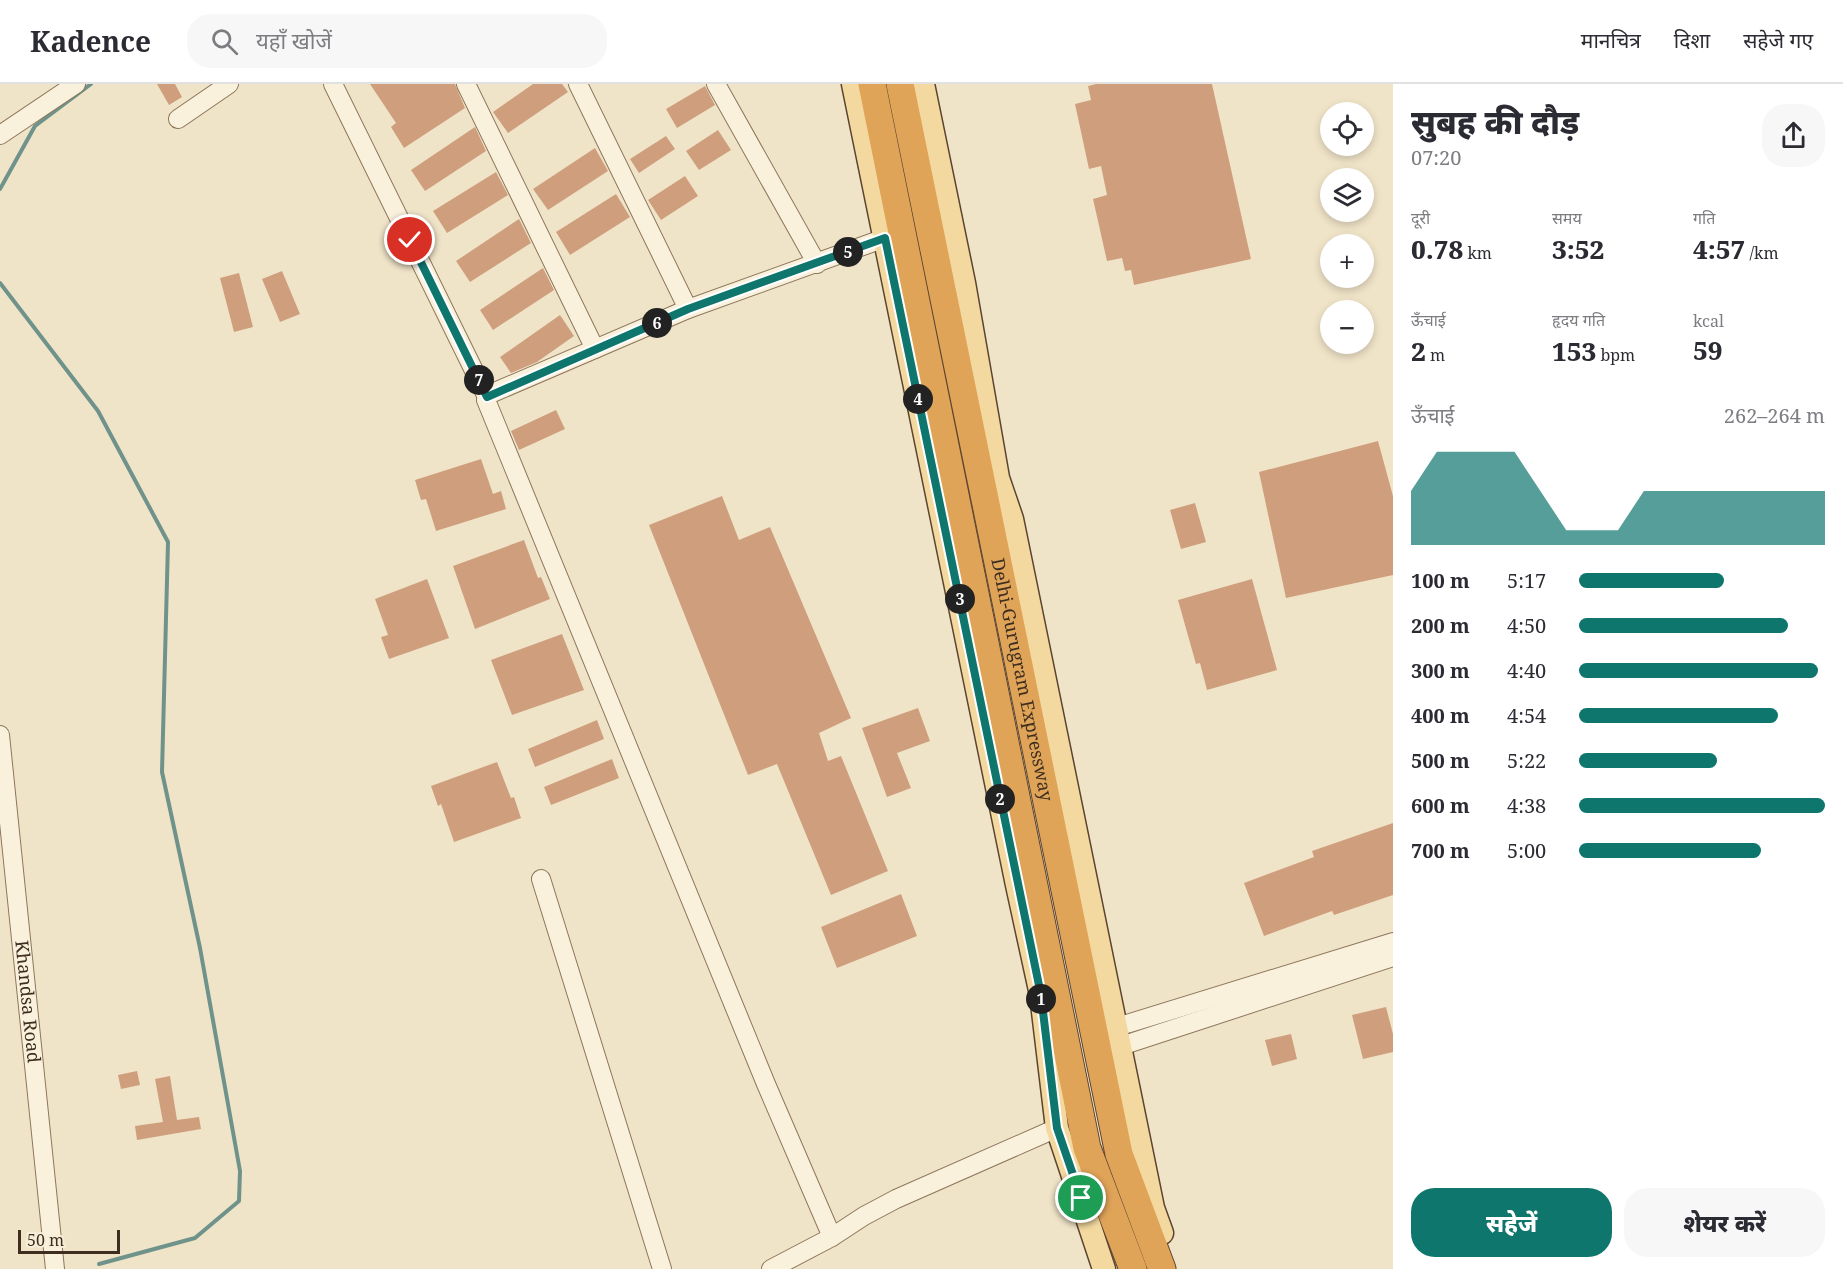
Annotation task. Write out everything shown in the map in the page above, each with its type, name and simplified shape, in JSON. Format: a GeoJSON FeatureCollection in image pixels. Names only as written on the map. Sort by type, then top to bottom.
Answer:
{"type":"FeatureCollection","features":[{"type":"Feature","properties":{"kind":"highway","name":"Delhi-Gurugram Expressway"},"geometry":{"type":"LineString","coordinates":[[872,84],[1087,1148],[1133,1269]]}},
{"type":"Feature","properties":{"kind":"highway","name":"Delhi-Gurugram Expressway"},"geometry":{"type":"LineString","coordinates":[[900,84],[1119,1154],[1162,1269]]}},
{"type":"Feature","properties":{"kind":"main road"},"geometry":{"type":"LineString","coordinates":[[854,84],[1041,995],[1057,1128],[1104,1269]]}},
{"type":"Feature","properties":{"kind":"main road"},"geometry":{"type":"LineString","coordinates":[[923,84],[964,283],[998,478],[1012,519],[1153,1208],[1174,1269]]}},
{"type":"Feature","properties":{"kind":"street"},"geometry":{"type":"LineString","coordinates":[[0,135],[76,84]]}},
{"type":"Feature","properties":{"kind":"street"},"geometry":{"type":"LineString","coordinates":[[178,119],[229,84]]}},
{"type":"Feature","properties":{"kind":"street"},"geometry":{"type":"LineString","coordinates":[[333,84],[487,397],[486,403],[766,1084],[832,1236]]}},
{"type":"Feature","properties":{"kind":"street"},"geometry":{"type":"LineString","coordinates":[[466,84],[595,350]]}},
{"type":"Feature","properties":{"kind":"street"},"geometry":{"type":"LineString","coordinates":[[578,84],[688,309]]}},
{"type":"Feature","properties":{"kind":"street"},"geometry":{"type":"LineString","coordinates":[[716,84],[817,264]]}},
{"type":"Feature","properties":{"kind":"street"},"geometry":{"type":"LineString","coordinates":[[487,397],[688,309],[885,238]]}},
{"type":"Feature","properties":{"kind":"street","name":"Khandsa Road"},"geometry":{"type":"LineString","coordinates":[[0,735],[55,1269]]}},
{"type":"Feature","properties":{"kind":"street"},"geometry":{"type":"LineString","coordinates":[[541,879],[662,1269]]}},
{"type":"Feature","properties":{"kind":"street"},"geometry":{"type":"LineString","coordinates":[[1119,1036],[1393,942]]}},
{"type":"Feature","properties":{"kind":"street"},"geometry":{"type":"LineString","coordinates":[[1119,1036],[1393,957]]}},
{"type":"Feature","properties":{"kind":"street"},"geometry":{"type":"LineString","coordinates":[[771,1269],[905,1194],[1057,1128]]}},
{"type":"Feature","properties":{"kind":"building"},"geometry":{"type":"Polygon","coordinates":[[[157,84],[175,84],[182,97],[169,105],[157,84]]]}},
{"type":"Feature","properties":{"kind":"building"},"geometry":{"type":"Polygon","coordinates":[[[370,84],[455,84],[465,108],[404,148],[391,127],[396,123],[370,84]]]}},
{"type":"Feature","properties":{"kind":"building"},"geometry":{"type":"Polygon","coordinates":[[[533,84],[562,84],[568,92],[508,133],[493,112],[533,84]]]}},
{"type":"Feature","properties":{"kind":"building"},"geometry":{"type":"Polygon","coordinates":[[[1096,84],[1212,84],[1251,259],[1134,285],[1131,270],[1125,271],[1122,258],[1107,261],[1093,199],[1107,195],[1101,166],[1089,169],[1075,104],[1091,100],[1088,86],[1096,84]]]}},
{"type":"Feature","properties":{"kind":"building"},"geometry":{"type":"Polygon","coordinates":[[[705,86],[715,105],[677,128],[666,109],[705,86]]]}},
{"type":"Feature","properties":{"kind":"building"},"geometry":{"type":"Polygon","coordinates":[[[475,127],[486,151],[425,191],[411,170],[475,127]]]}},
{"type":"Feature","properties":{"kind":"building"},"geometry":{"type":"Polygon","coordinates":[[[718,130],[731,150],[699,170],[686,151],[718,130]]]}},
{"type":"Feature","properties":{"kind":"building"},"geometry":{"type":"Polygon","coordinates":[[[666,136],[675,149],[639,173],[630,159],[666,136]]]}},
{"type":"Feature","properties":{"kind":"building"},"geometry":{"type":"Polygon","coordinates":[[[595,148],[608,171],[548,210],[533,189],[595,148]]]}},
{"type":"Feature","properties":{"kind":"building"},"geometry":{"type":"Polygon","coordinates":[[[496,172],[508,195],[447,233],[433,211],[496,172]]]}},
{"type":"Feature","properties":{"kind":"building"},"geometry":{"type":"Polygon","coordinates":[[[685,176],[698,196],[661,220],[648,200],[685,176]]]}},
{"type":"Feature","properties":{"kind":"building"},"geometry":{"type":"Polygon","coordinates":[[[616,194],[630,217],[570,255],[556,232],[616,194]]]}},
{"type":"Feature","properties":{"kind":"building"},"geometry":{"type":"Polygon","coordinates":[[[519,219],[531,243],[470,282],[456,261],[519,219]]]}},
{"type":"Feature","properties":{"kind":"building"},"geometry":{"type":"Polygon","coordinates":[[[543,268],[554,290],[493,330],[480,310],[543,268]]]}},
{"type":"Feature","properties":{"kind":"building"},"geometry":{"type":"Polygon","coordinates":[[[282,271],[300,314],[280,322],[262,279],[282,271]]]}},
{"type":"Feature","properties":{"kind":"building"},"geometry":{"type":"Polygon","coordinates":[[[239,273],[253,327],[234,332],[220,278],[239,273]]]}},
{"type":"Feature","properties":{"kind":"building"},"geometry":{"type":"Polygon","coordinates":[[[560,315],[574,336],[537,362],[511,373],[500,357],[560,315]]]}},
{"type":"Feature","properties":{"kind":"building"},"geometry":{"type":"Polygon","coordinates":[[[556,410],[565,429],[519,450],[511,431],[556,410]]]}},
{"type":"Feature","properties":{"kind":"building"},"geometry":{"type":"Polygon","coordinates":[[[1378,441],[1393,496],[1393,575],[1286,598],[1259,472],[1378,441]]]}},
{"type":"Feature","properties":{"kind":"building"},"geometry":{"type":"Polygon","coordinates":[[[481,459],[493,494],[501,491],[506,509],[436,531],[426,499],[421,500],[415,480],[481,459]]]}},
{"type":"Feature","properties":{"kind":"building"},"geometry":{"type":"Polygon","coordinates":[[[722,496],[739,540],[770,527],[851,718],[819,733],[828,761],[841,756],[888,871],[831,895],[777,764],[748,775],[649,525],[722,496]]]}},
{"type":"Feature","properties":{"kind":"building"},"geometry":{"type":"Polygon","coordinates":[[[1195,503],[1206,542],[1181,549],[1170,510],[1195,503]]]}},
{"type":"Feature","properties":{"kind":"building"},"geometry":{"type":"Polygon","coordinates":[[[524,540],[538,578],[541,577],[550,599],[475,629],[453,566],[524,540]]]}},
{"type":"Feature","properties":{"kind":"building"},"geometry":{"type":"Polygon","coordinates":[[[427,579],[449,638],[389,659],[381,637],[388,635],[375,599],[427,579]]]}},
{"type":"Feature","properties":{"kind":"building"},"geometry":{"type":"Polygon","coordinates":[[[1252,579],[1277,670],[1207,690],[1200,663],[1196,664],[1178,600],[1252,579]]]}},
{"type":"Feature","properties":{"kind":"building"},"geometry":{"type":"Polygon","coordinates":[[[562,634],[584,690],[512,715],[491,660],[562,634]]]}},
{"type":"Feature","properties":{"kind":"building"},"geometry":{"type":"Polygon","coordinates":[[[918,708],[930,741],[897,753],[911,788],[887,797],[862,728],[918,708]]]}},
{"type":"Feature","properties":{"kind":"building"},"geometry":{"type":"Polygon","coordinates":[[[597,720],[604,739],[535,767],[528,749],[597,720]]]}},
{"type":"Feature","properties":{"kind":"building"},"geometry":{"type":"Polygon","coordinates":[[[612,759],[619,778],[551,805],[544,787],[612,759]]]}},
{"type":"Feature","properties":{"kind":"building"},"geometry":{"type":"Polygon","coordinates":[[[497,762],[511,798],[514,797],[521,818],[454,842],[441,804],[438,806],[431,786],[497,762]]]}},
{"type":"Feature","properties":{"kind":"building"},"geometry":{"type":"Polygon","coordinates":[[[1393,823],[1393,895],[1334,915],[1332,911],[1264,936],[1244,883],[1314,857],[1312,851],[1393,823]]]}},
{"type":"Feature","properties":{"kind":"building"},"geometry":{"type":"Polygon","coordinates":[[[901,894],[917,936],[837,968],[821,927],[901,894]]]}},
{"type":"Feature","properties":{"kind":"building"},"geometry":{"type":"Polygon","coordinates":[[[1386,1007],[1393,1034],[1393,1052],[1363,1059],[1352,1015],[1386,1007]]]}},
{"type":"Feature","properties":{"kind":"building"},"geometry":{"type":"Polygon","coordinates":[[[1291,1034],[1297,1059],[1272,1066],[1265,1040],[1291,1034]]]}},
{"type":"Feature","properties":{"kind":"building"},"geometry":{"type":"Polygon","coordinates":[[[137,1071],[140,1085],[121,1089],[118,1075],[137,1071]]]}},
{"type":"Feature","properties":{"kind":"building"},"geometry":{"type":"Polygon","coordinates":[[[170,1076],[177,1120],[199,1117],[201,1129],[137,1140],[135,1126],[163,1122],[155,1079],[170,1076]]]}},
{"type":"Feature","properties":{"kind":"waterway"},"geometry":{"type":"LineString","coordinates":[[0,189],[35,126],[91,84]]}},
{"type":"Feature","properties":{"kind":"waterway"},"geometry":{"type":"LineString","coordinates":[[0,283],[98,411],[168,542],[162,772],[200,948],[240,1171],[239,1201],[195,1238],[99,1264]]}},
{"type":"Feature","properties":{"kind":"route"},"geometry":{"type":"LineString","coordinates":[[410,240],[487,397],[688,309],[885,238],[1041,995],[1057,1128],[1081,1198]]}}]}
